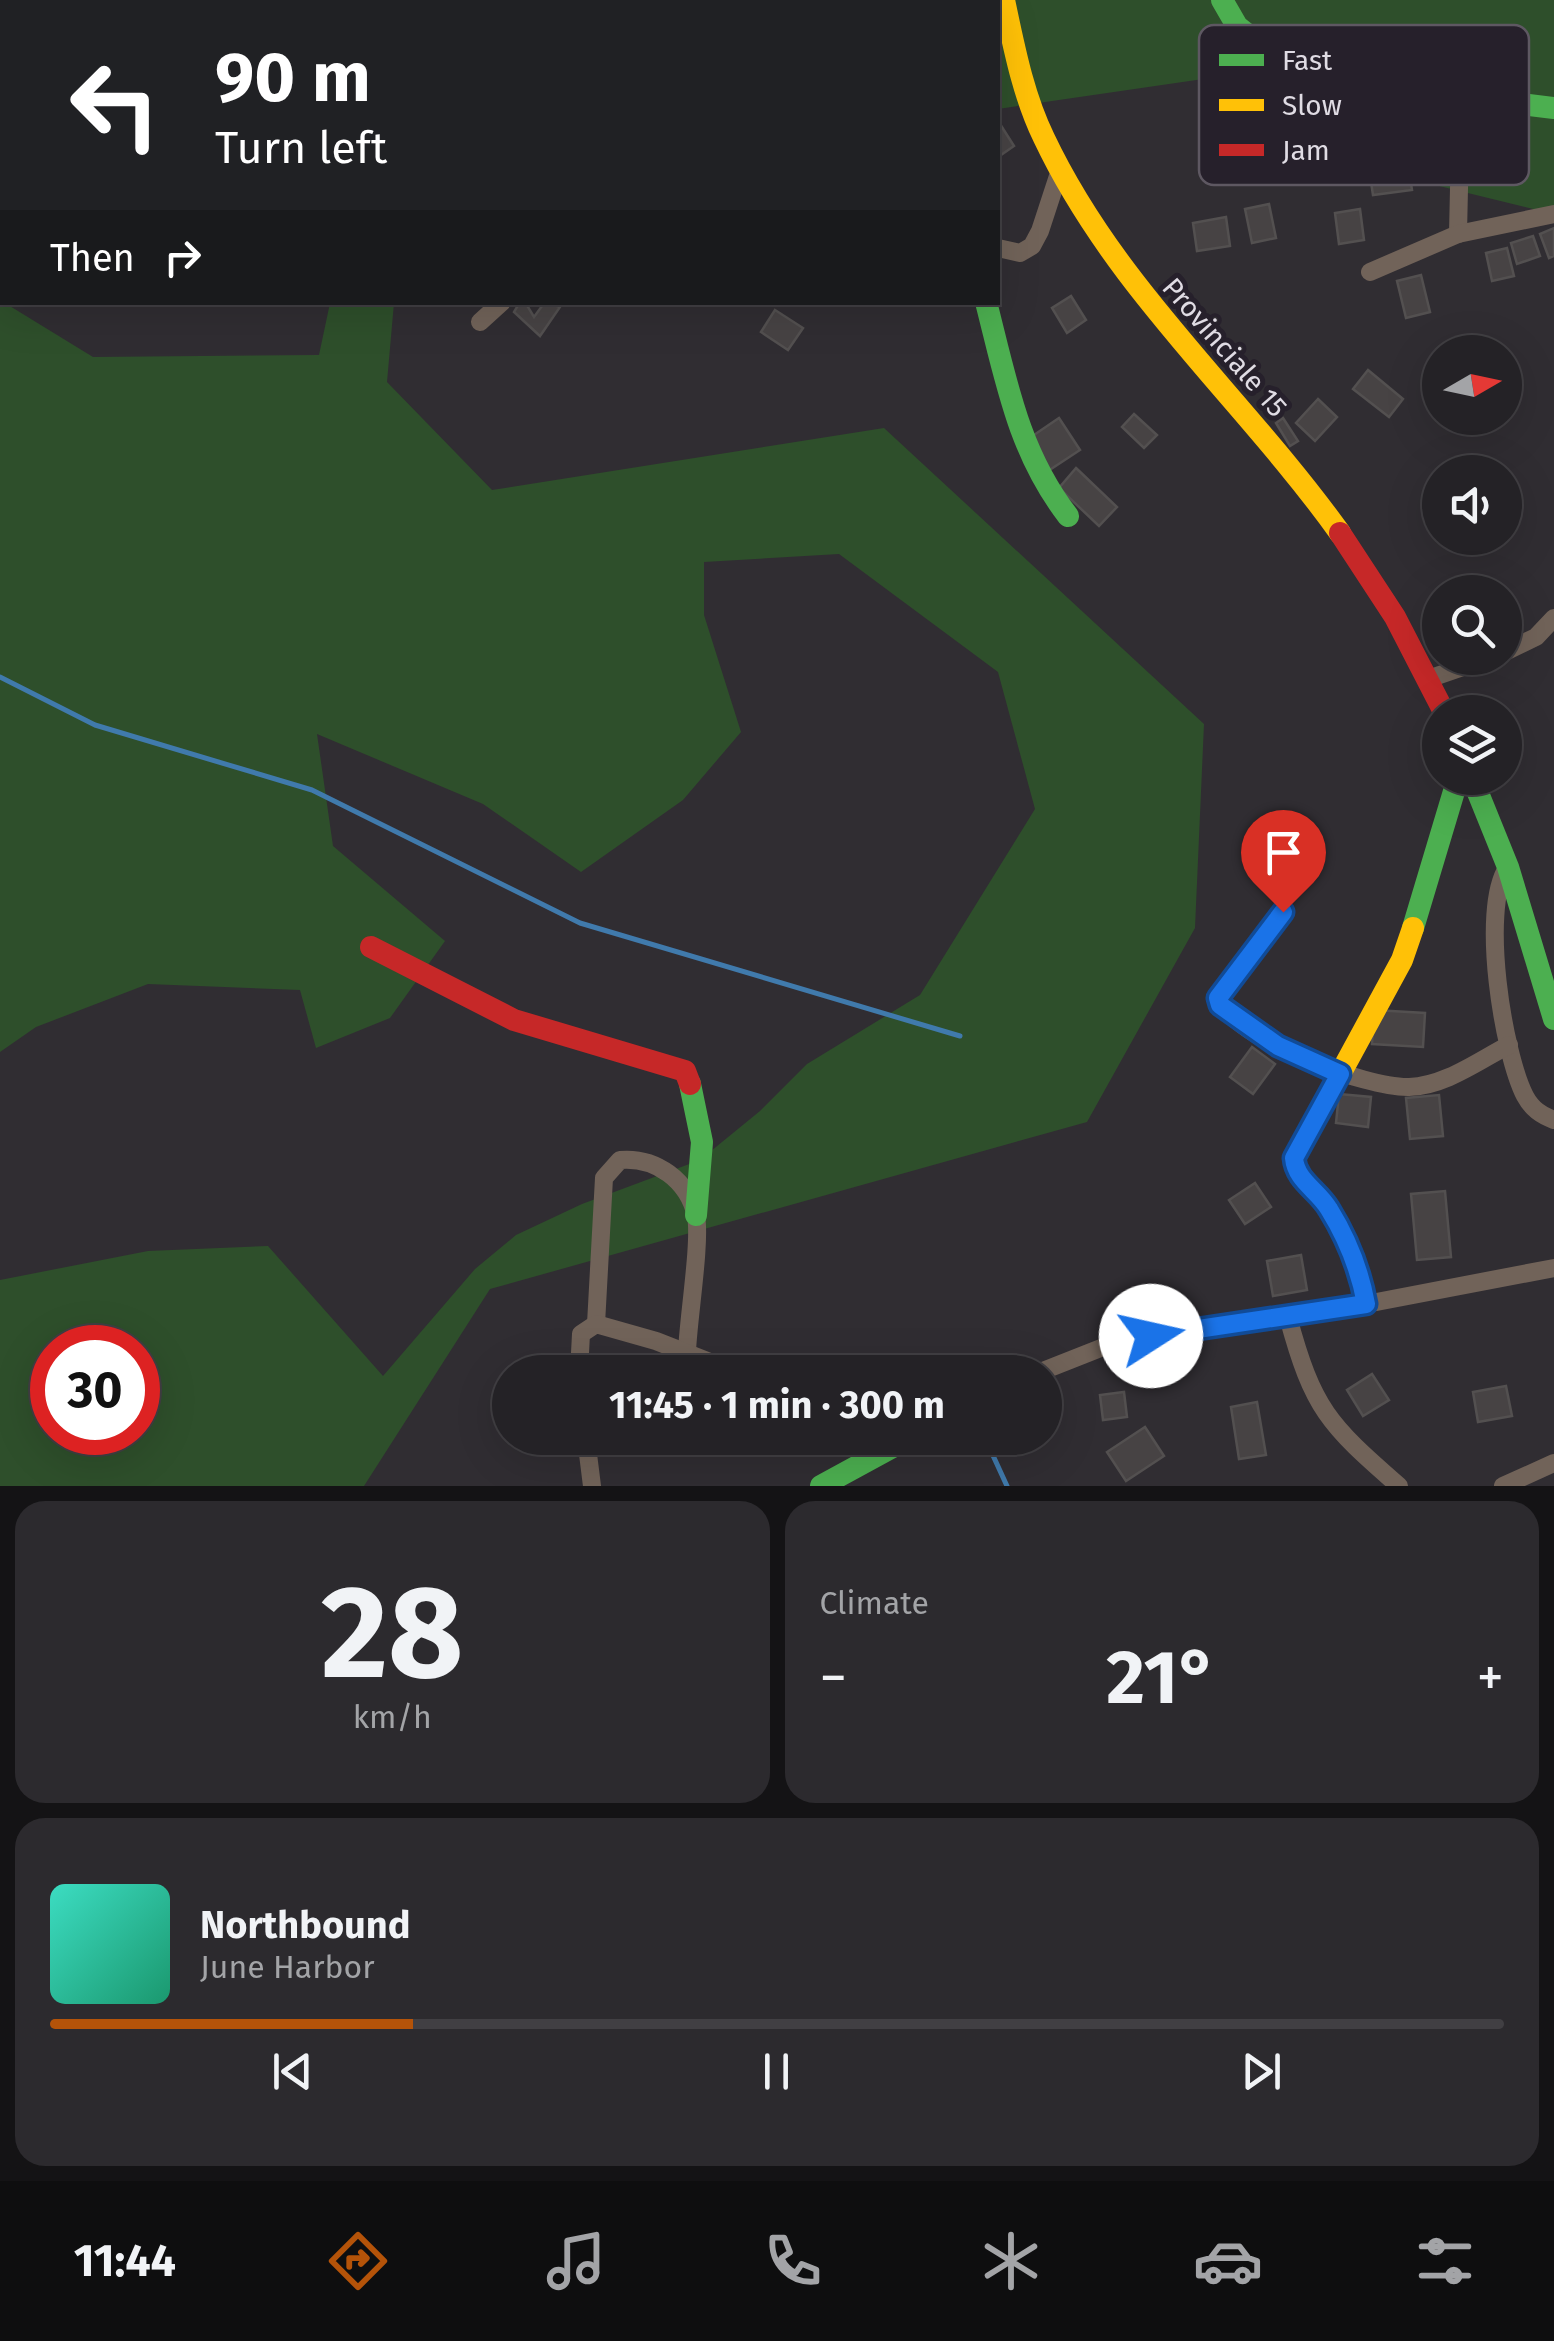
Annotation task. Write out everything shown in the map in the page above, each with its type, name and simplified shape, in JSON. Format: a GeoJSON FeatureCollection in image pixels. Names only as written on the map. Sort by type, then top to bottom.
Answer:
{"type":"FeatureCollection","features":[{"type":"Feature","properties":{"kind":"street","name":"Provinciale 15"},"geometry":{"type":"LineString","coordinates":[[1004,0],[1002,24],[1040,132],[1059,172],[1124,275],[1333,525],[1436,695]]}},
{"type":"Feature","properties":{"kind":"street"},"geometry":{"type":"LineString","coordinates":[[1222,0],[1236,25]]}},
{"type":"Feature","properties":{"kind":"street"},"geometry":{"type":"LineString","coordinates":[[1529,105],[1554,108]]}},
{"type":"Feature","properties":{"kind":"street"},"geometry":{"type":"LineString","coordinates":[[1000,248],[1020,253],[1032,246],[1059,172]]}},
{"type":"Feature","properties":{"kind":"street"},"geometry":{"type":"LineString","coordinates":[[1458,234],[1459,185]]}},
{"type":"Feature","properties":{"kind":"street"},"geometry":{"type":"LineString","coordinates":[[1370,272],[1458,234],[1554,214]]}},
{"type":"Feature","properties":{"kind":"street"},"geometry":{"type":"LineString","coordinates":[[480,322],[499,305]]}},
{"type":"Feature","properties":{"kind":"street"},"geometry":{"type":"LineString","coordinates":[[987,305],[1021,446],[1040,483],[1068,516]]}},
{"type":"Feature","properties":{"kind":"street"},"geometry":{"type":"LineString","coordinates":[[1522,644],[1536,637],[1554,618]]}},
{"type":"Feature","properties":{"kind":"street"},"geometry":{"type":"LineString","coordinates":[[1428,679],[1439,675]]}},
{"type":"Feature","properties":{"kind":"street"},"geometry":{"type":"LineString","coordinates":[[1366,1304],[1356,1264],[1335,1219],[1295,1171],[1294,1158],[1402,960],[1435,866],[1454,795]]}},
{"type":"Feature","properties":{"kind":"street"},"geometry":{"type":"LineString","coordinates":[[1479,795],[1508,868],[1554,1019]]}},
{"type":"Feature","properties":{"kind":"street"},"geometry":{"type":"LineString","coordinates":[[1508,868],[1497,909],[1509,1046],[1527,1099],[1538,1114],[1554,1120]]}},
{"type":"Feature","properties":{"kind":"street"},"geometry":{"type":"LineString","coordinates":[[1283,912],[1218,998],[1220,1005],[1278,1046],[1340,1074],[1411,1087],[1440,1081],[1509,1046]]}},
{"type":"Feature","properties":{"kind":"street"},"geometry":{"type":"LineString","coordinates":[[371,947],[514,1020],[685,1070],[698,1114],[700,1197],[686,1352]]}},
{"type":"Feature","properties":{"kind":"street"},"geometry":{"type":"LineString","coordinates":[[596,1324],[604,1178],[612,1165],[629,1159],[664,1168],[696,1215]]}},
{"type":"Feature","properties":{"kind":"street"},"geometry":{"type":"LineString","coordinates":[[1062,1363],[1116,1342],[1366,1304],[1554,1268]]}},
{"type":"Feature","properties":{"kind":"street"},"geometry":{"type":"LineString","coordinates":[[1288,1317],[1310,1387],[1328,1420],[1399,1486]]}},
{"type":"Feature","properties":{"kind":"street"},"geometry":{"type":"LineString","coordinates":[[596,1324],[693,1355]]}},
{"type":"Feature","properties":{"kind":"street"},"geometry":{"type":"LineString","coordinates":[[580,1355],[581,1334],[596,1324]]}},
{"type":"Feature","properties":{"kind":"street"},"geometry":{"type":"LineString","coordinates":[[588,1455],[592,1486]]}},
{"type":"Feature","properties":{"kind":"street"},"geometry":{"type":"LineString","coordinates":[[821,1486],[878,1455]]}},
{"type":"Feature","properties":{"kind":"street"},"geometry":{"type":"LineString","coordinates":[[1503,1486],[1554,1464]]}},
{"type":"Feature","properties":{"kind":"green space"},"geometry":{"type":"Polygon","coordinates":[[[1000,0],[1554,0],[1554,214],[1435,185],[1529,185],[1529,25],[1199,25],[1199,80],[1000,109],[1000,0]]]}},
{"type":"Feature","properties":{"kind":"green space"},"geometry":{"type":"Polygon","coordinates":[[[0,305],[8,305],[93,357],[319,355],[330,305],[394,305],[387,382],[492,490],[884,428],[1204,724],[1195,928],[1087,1122],[490,1289],[364,1486],[0,1486],[0,1280],[148,1251],[268,1246],[383,1376],[475,1269],[516,1235],[582,1204],[700,1160],[760,1111],[807,1064],[920,995],[1035,809],[998,672],[839,554],[704,562],[704,615],[741,732],[683,800],[581,872],[483,804],[317,734],[333,846],[445,941],[390,1018],[316,1048],[300,990],[148,984],[36,1027],[0,1052],[0,305]]]}},
{"type":"Feature","properties":{"kind":"building"},"geometry":{"type":"Polygon","coordinates":[[[1000,124],[1014,146],[1000,156],[1000,124]]]}},
{"type":"Feature","properties":{"kind":"building"},"geometry":{"type":"Polygon","coordinates":[[[1371,185],[1411,185],[1412,190],[1373,195],[1371,185]]]}},
{"type":"Feature","properties":{"kind":"building"},"geometry":{"type":"Polygon","coordinates":[[[1269,204],[1276,238],[1252,243],[1245,209],[1269,204]]]}},
{"type":"Feature","properties":{"kind":"building"},"geometry":{"type":"Polygon","coordinates":[[[1360,209],[1364,240],[1339,244],[1335,213],[1360,209]]]}},
{"type":"Feature","properties":{"kind":"building"},"geometry":{"type":"Polygon","coordinates":[[[1226,217],[1230,246],[1197,251],[1193,223],[1226,217]]]}},
{"type":"Feature","properties":{"kind":"building"},"geometry":{"type":"Polygon","coordinates":[[[1554,228],[1554,256],[1549,258],[1540,234],[1554,228]]]}},
{"type":"Feature","properties":{"kind":"building"},"geometry":{"type":"Polygon","coordinates":[[[1533,236],[1540,256],[1517,264],[1511,243],[1533,236]]]}},
{"type":"Feature","properties":{"kind":"building"},"geometry":{"type":"Polygon","coordinates":[[[1507,248],[1514,276],[1492,281],[1486,253],[1507,248]]]}},
{"type":"Feature","properties":{"kind":"building"},"geometry":{"type":"Polygon","coordinates":[[[1421,275],[1430,312],[1406,318],[1397,281],[1421,275]]]}},
{"type":"Feature","properties":{"kind":"building"},"geometry":{"type":"Polygon","coordinates":[[[1071,296],[1086,320],[1067,333],[1052,308],[1071,296]]]}},
{"type":"Feature","properties":{"kind":"building"},"geometry":{"type":"Polygon","coordinates":[[[518,305],[527,305],[534,317],[543,305],[560,307],[540,336],[514,312],[518,305]]]}},
{"type":"Feature","properties":{"kind":"building"},"geometry":{"type":"Polygon","coordinates":[[[775,310],[803,328],[788,350],[761,332],[775,310]]]}},
{"type":"Feature","properties":{"kind":"building"},"geometry":{"type":"Polygon","coordinates":[[[1368,370],[1403,399],[1389,417],[1353,389],[1368,370]]]}},
{"type":"Feature","properties":{"kind":"building"},"geometry":{"type":"Polygon","coordinates":[[[1318,399],[1337,417],[1315,441],[1296,423],[1318,399]]]}},
{"type":"Feature","properties":{"kind":"building"},"geometry":{"type":"Polygon","coordinates":[[[1134,414],[1157,435],[1144,448],[1122,427],[1134,414]]]}},
{"type":"Feature","properties":{"kind":"building"},"geometry":{"type":"Polygon","coordinates":[[[1059,418],[1080,450],[1045,473],[1025,441],[1059,418]]]}},
{"type":"Feature","properties":{"kind":"building"},"geometry":{"type":"Polygon","coordinates":[[[1283,418],[1298,441],[1290,446],[1276,423],[1283,418]]]}},
{"type":"Feature","properties":{"kind":"building"},"geometry":{"type":"Polygon","coordinates":[[[1076,468],[1117,507],[1099,526],[1059,488],[1076,468]]]}},
{"type":"Feature","properties":{"kind":"building"},"geometry":{"type":"Polygon","coordinates":[[[1374,1010],[1425,1013],[1423,1047],[1372,1044],[1374,1010]]]}},
{"type":"Feature","properties":{"kind":"building"},"geometry":{"type":"Polygon","coordinates":[[[1252,1047],[1275,1064],[1253,1094],[1230,1077],[1252,1047]]]}},
{"type":"Feature","properties":{"kind":"building"},"geometry":{"type":"Polygon","coordinates":[[[1339,1094],[1371,1097],[1368,1127],[1336,1123],[1339,1094]]]}},
{"type":"Feature","properties":{"kind":"building"},"geometry":{"type":"Polygon","coordinates":[[[1439,1095],[1443,1136],[1410,1139],[1406,1098],[1439,1095]]]}},
{"type":"Feature","properties":{"kind":"building"},"geometry":{"type":"Polygon","coordinates":[[[1255,1183],[1271,1207],[1245,1224],[1229,1200],[1255,1183]]]}},
{"type":"Feature","properties":{"kind":"building"},"geometry":{"type":"Polygon","coordinates":[[[1445,1191],[1451,1257],[1417,1260],[1411,1194],[1445,1191]]]}},
{"type":"Feature","properties":{"kind":"building"},"geometry":{"type":"Polygon","coordinates":[[[1301,1255],[1307,1290],[1273,1296],[1267,1261],[1301,1255]]]}},
{"type":"Feature","properties":{"kind":"building"},"geometry":{"type":"Polygon","coordinates":[[[1372,1374],[1389,1400],[1363,1416],[1347,1390],[1372,1374]]]}},
{"type":"Feature","properties":{"kind":"building"},"geometry":{"type":"Polygon","coordinates":[[[1506,1386],[1512,1416],[1478,1422],[1473,1392],[1506,1386]]]}},
{"type":"Feature","properties":{"kind":"building"},"geometry":{"type":"Polygon","coordinates":[[[1124,1392],[1127,1417],[1103,1420],[1100,1395],[1124,1392]]]}},
{"type":"Feature","properties":{"kind":"building"},"geometry":{"type":"Polygon","coordinates":[[[1257,1402],[1266,1455],[1239,1459],[1231,1407],[1257,1402]]]}},
{"type":"Feature","properties":{"kind":"building"},"geometry":{"type":"Polygon","coordinates":[[[1145,1427],[1164,1456],[1126,1481],[1107,1452],[1145,1427]]]}},
{"type":"Feature","properties":{"kind":"waterway"},"geometry":{"type":"LineString","coordinates":[[0,677],[95,725],[312,790],[580,923],[960,1036]]}},
{"type":"Feature","properties":{"kind":"waterway"},"geometry":{"type":"LineString","coordinates":[[993,1455],[1007,1486]]}},
{"type":"Feature","properties":{"kind":"traffic: fast"},"geometry":{"type":"LineString","coordinates":[[1222,0],[1236,25]]}},
{"type":"Feature","properties":{"kind":"traffic: fast"},"geometry":{"type":"LineString","coordinates":[[1529,105],[1554,108]]}},
{"type":"Feature","properties":{"kind":"traffic: fast"},"geometry":{"type":"LineString","coordinates":[[987,305],[1025,440],[1068,516]]}},
{"type":"Feature","properties":{"kind":"traffic: fast"},"geometry":{"type":"LineString","coordinates":[[1413,928],[1453,795]]}},
{"type":"Feature","properties":{"kind":"traffic: fast"},"geometry":{"type":"LineString","coordinates":[[1479,795],[1508,867],[1554,1019]]}},
{"type":"Feature","properties":{"kind":"traffic: fast"},"geometry":{"type":"LineString","coordinates":[[690,1084],[702,1142],[696,1215]]}},
{"type":"Feature","properties":{"kind":"traffic: fast"},"geometry":{"type":"LineString","coordinates":[[821,1486],[878,1455]]}},
{"type":"Feature","properties":{"kind":"traffic: slow"},"geometry":{"type":"LineString","coordinates":[[1004,0],[1030,105],[1073,193],[1144,294],[1340,533]]}},
{"type":"Feature","properties":{"kind":"traffic: slow"},"geometry":{"type":"LineString","coordinates":[[1366,1304],[1346,1240],[1326,1205],[1303,1179],[1294,1159],[1402,960],[1413,928]]}},
{"type":"Feature","properties":{"kind":"traffic: jam"},"geometry":{"type":"LineString","coordinates":[[1340,533],[1395,617],[1435,695]]}},
{"type":"Feature","properties":{"kind":"traffic: jam"},"geometry":{"type":"LineString","coordinates":[[371,947],[514,1020],[685,1071],[690,1084]]}},
{"type":"Feature","properties":{"kind":"route"},"geometry":{"type":"LineString","coordinates":[[1151,1336],[1366,1304],[1356,1264],[1328,1206],[1295,1171],[1294,1158],[1340,1074],[1260,1035],[1220,1005],[1218,998],[1283,912]]}}]}
